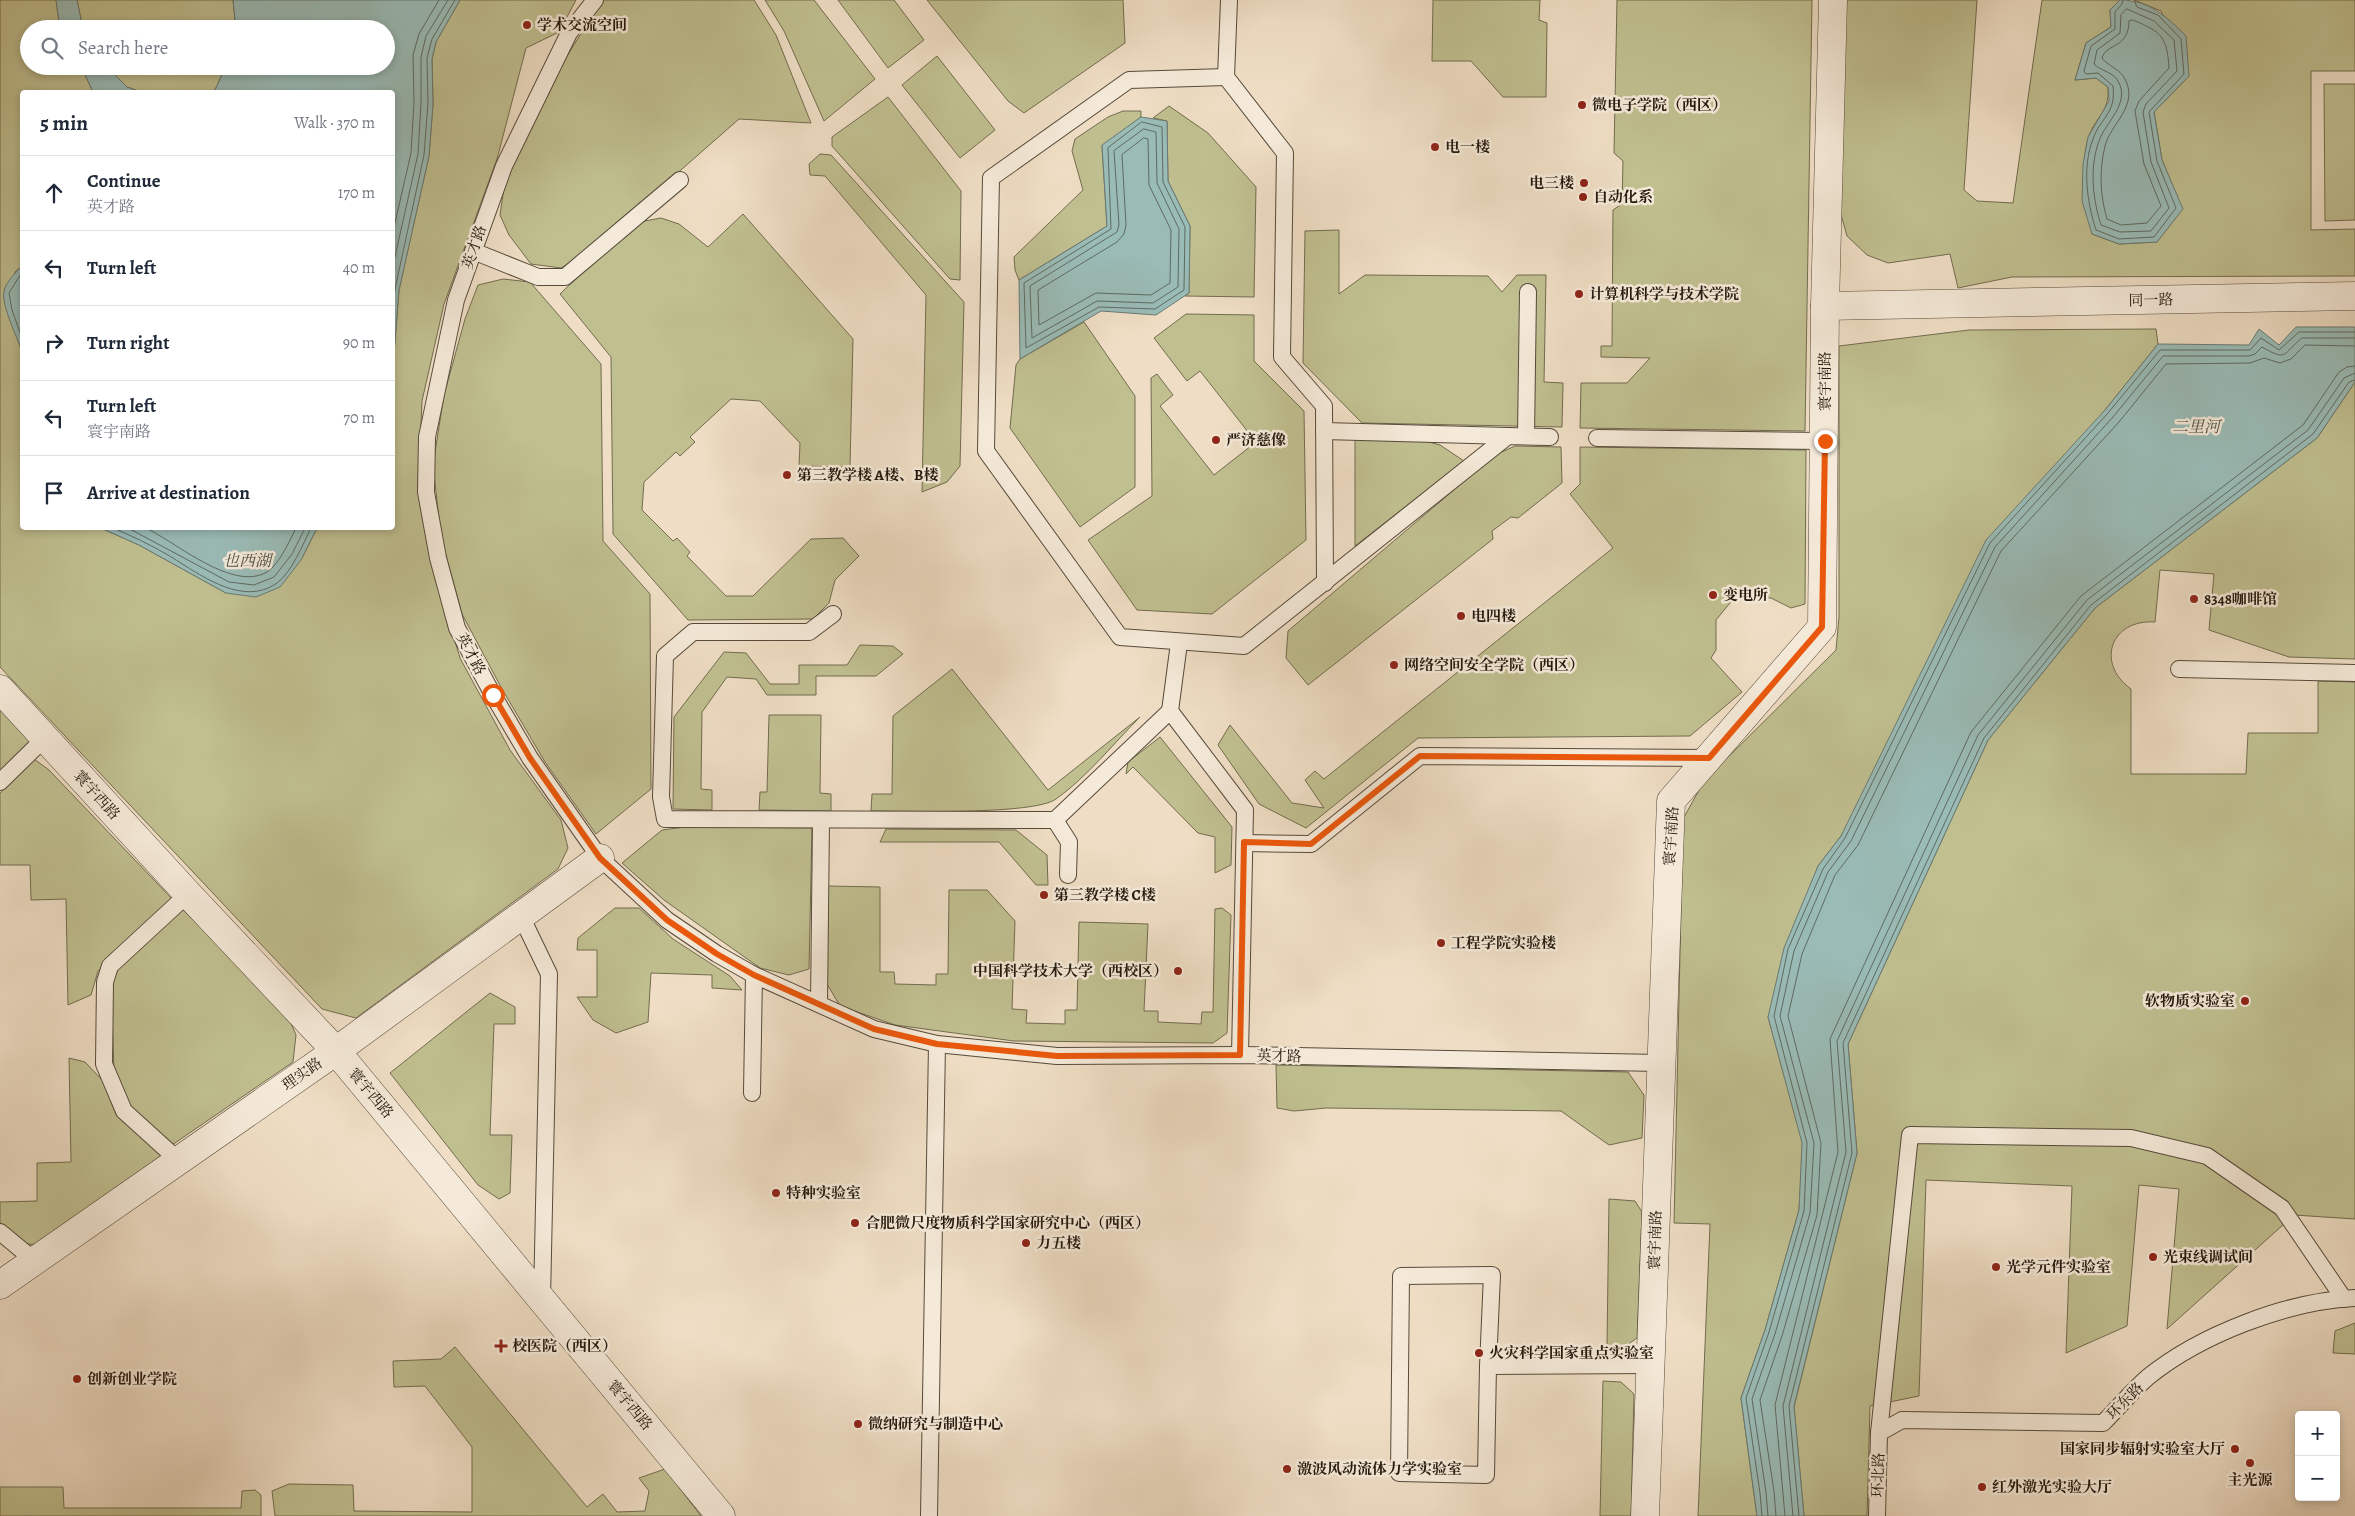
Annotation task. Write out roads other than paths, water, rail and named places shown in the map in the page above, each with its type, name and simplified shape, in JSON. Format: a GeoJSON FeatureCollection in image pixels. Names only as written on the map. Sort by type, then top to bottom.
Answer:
{"type":"FeatureCollection","features":[{"type":"Feature","properties":{"kind":"street","name":"寰宇南路"},"geometry":{"type":"LineString","coordinates":[[1645,1516],[1671,801],[1822,627],[1825,306],[1833,0]]}},
{"type":"Feature","properties":{"kind":"street","name":"同一路"},"geometry":{"type":"LineString","coordinates":[[1825,306],[2355,296]]}},
{"type":"Feature","properties":{"kind":"street","name":"寰宇西路"},"geometry":{"type":"LineString","coordinates":[[0,689],[188,894],[336,1050],[722,1516]]}},
{"type":"Feature","properties":{"kind":"street","name":"理实路"},"geometry":{"type":"LineString","coordinates":[[0,1285],[336,1050],[600,858]]}},
{"type":"Feature","properties":{"kind":"lane","name":"英才路"},"geometry":{"type":"LineString","coordinates":[[595,0],[569,33],[504,166],[456,300],[427,437],[426,492],[438,558],[458,628],[493,695],[530,758],[600,858],[667,920],[717,954],[754,975],[874,1029],[937,1044],[1057,1056],[1240,1055],[1661,1063]]}},
{"type":"Feature","properties":{"kind":"lane"},"geometry":{"type":"LineString","coordinates":[[1229,0],[1226,78],[1285,153],[1282,357],[1324,406],[1325,583]]}},
{"type":"Feature","properties":{"kind":"lane"},"geometry":{"type":"LineString","coordinates":[[1226,78],[1129,80],[991,178],[986,451],[1120,637],[1179,643],[1244,646],[1508,436]]}},
{"type":"Feature","properties":{"kind":"lane"},"geometry":{"type":"LineString","coordinates":[[474,251],[538,277],[565,277],[680,180]]}},
{"type":"Feature","properties":{"kind":"lane"},"geometry":{"type":"LineString","coordinates":[[1526,436],[1528,292]]}},
{"type":"Feature","properties":{"kind":"lane"},"geometry":{"type":"LineString","coordinates":[[1324,431],[1550,437]]}},
{"type":"Feature","properties":{"kind":"lane"},"geometry":{"type":"LineString","coordinates":[[1597,438],[1825,441]]}},
{"type":"Feature","properties":{"kind":"lane"},"geometry":{"type":"LineString","coordinates":[[833,614],[809,632],[693,632],[665,656],[661,797],[665,819],[821,821],[1056,820],[1170,711],[1179,643]]}},
{"type":"Feature","properties":{"kind":"lane"},"geometry":{"type":"LineString","coordinates":[[2179,668],[2355,673]]}},
{"type":"Feature","properties":{"kind":"lane"},"geometry":{"type":"LineString","coordinates":[[1170,711],[1245,810],[1240,1055]]}},
{"type":"Feature","properties":{"kind":"lane"},"geometry":{"type":"LineString","coordinates":[[0,782],[45,738]]}},
{"type":"Feature","properties":{"kind":"lane"},"geometry":{"type":"LineString","coordinates":[[1244,842],[1311,844],[1420,756],[1709,758]]}},
{"type":"Feature","properties":{"kind":"lane"},"geometry":{"type":"LineString","coordinates":[[1056,820],[1068,842],[1068,874]]}},
{"type":"Feature","properties":{"kind":"lane"},"geometry":{"type":"LineString","coordinates":[[819,1004],[821,821]]}},
{"type":"Feature","properties":{"kind":"lane"},"geometry":{"type":"LineString","coordinates":[[178,1160],[124,1111],[104,1064],[104,982],[110,966],[188,894]]}},
{"type":"Feature","properties":{"kind":"lane"},"geometry":{"type":"LineString","coordinates":[[521,916],[549,974],[542,1299]]}},
{"type":"Feature","properties":{"kind":"lane"},"geometry":{"type":"LineString","coordinates":[[752,1093],[754,975]]}},
{"type":"Feature","properties":{"kind":"lane"},"geometry":{"type":"LineString","coordinates":[[929,1516],[937,1044]]}},
{"type":"Feature","properties":{"kind":"lane","name":"环北路"},"geometry":{"type":"LineString","coordinates":[[1877,1516],[1879,1433],[1910,1135],[2131,1138],[2207,1156],[2282,1208],[2349,1299]]}},
{"type":"Feature","properties":{"kind":"lane"},"geometry":{"type":"LineString","coordinates":[[0,1232],[35,1261]]}},
{"type":"Feature","properties":{"kind":"lane"},"geometry":{"type":"LineString","coordinates":[[1492,1274],[1488,1366],[1486,1475],[1399,1473],[1401,1276],[1492,1274]]}},
{"type":"Feature","properties":{"kind":"lane","name":"环东路"},"geometry":{"type":"LineString","coordinates":[[1879,1433],[1902,1420],[2103,1423],[2148,1378],[2199,1342],[2285,1309],[2349,1299]]}},
{"type":"Feature","properties":{"kind":"lane"},"geometry":{"type":"LineString","coordinates":[[1488,1366],[1650,1366]]}},
{"type":"Feature","properties":{"kind":"water"},"geometry":{"type":"Polygon","coordinates":[[[56,0],[77,0],[81,20],[59,20],[56,0]]]}},
{"type":"Feature","properties":{"kind":"water"},"geometry":{"type":"Polygon","coordinates":[[[233,0],[460,0],[436,42],[432,59],[433,104],[429,156],[399,290],[395,340],[395,90],[215,90],[222,75],[395,75],[395,20],[235,20],[233,0]]]}},
{"type":"Feature","properties":{"kind":"water"},"geometry":{"type":"Polygon","coordinates":[[[2120,0],[2140,3],[2156,10],[2186,36],[2189,76],[2154,112],[2162,160],[2183,209],[2157,242],[2119,244],[2092,234],[2082,201],[2083,164],[2088,137],[2109,101],[2108,87],[2096,78],[2075,80],[2086,43],[2111,27],[2110,10],[2120,0]]]}},
{"type":"Feature","properties":{"kind":"water"},"geometry":{"type":"Polygon","coordinates":[[[85,75],[115,75],[127,87],[135,90],[92,90],[85,75]]]}},
{"type":"Feature","properties":{"kind":"water"},"geometry":{"type":"Polygon","coordinates":[[[1141,117],[1167,121],[1168,181],[1190,226],[1189,293],[1156,315],[1101,311],[1020,359],[1019,280],[1107,226],[1102,145],[1141,117]]]}},
{"type":"Feature","properties":{"kind":"water"},"geometry":{"type":"Polygon","coordinates":[[[20,268],[20,346],[7,312],[4,297],[4,291],[20,268]]]}},
{"type":"Feature","properties":{"kind":"water","name":"二里河"},"geometry":{"type":"Polygon","coordinates":[[[2296,327],[2355,327],[2355,382],[2317,438],[2095,608],[1988,740],[1848,1044],[1857,1153],[1794,1406],[1804,1516],[1757,1516],[1741,1398],[1765,1330],[1799,1210],[1802,1143],[1768,1017],[1784,948],[1818,866],[1841,836],[1986,540],[2105,410],[2158,344],[2249,345],[2259,329],[2279,345],[2296,327]]]}},
{"type":"Feature","properties":{"kind":"water","name":"也西湖"},"geometry":{"type":"Polygon","coordinates":[[[105,530],[316,530],[301,560],[280,587],[256,597],[226,593],[139,545],[105,530]]]}},
{"type":"Feature","properties":{"kind":"place","name":"学术交流空间"},"geometry":{"type":"Point","coordinates":[527,25]}},
{"type":"Feature","properties":{"kind":"place","name":"微电子学院（西区）"},"geometry":{"type":"Point","coordinates":[1582,105]}},
{"type":"Feature","properties":{"kind":"place","name":"电一楼"},"geometry":{"type":"Point","coordinates":[1435,147]}},
{"type":"Feature","properties":{"kind":"place","name":"电三楼"},"geometry":{"type":"Point","coordinates":[1584,183]}},
{"type":"Feature","properties":{"kind":"place","name":"自动化系"},"geometry":{"type":"Point","coordinates":[1583,197]}},
{"type":"Feature","properties":{"kind":"place","name":"计算机科学与技术学院"},"geometry":{"type":"Point","coordinates":[1579,294]}},
{"type":"Feature","properties":{"kind":"place","name":"严济慈像"},"geometry":{"type":"Point","coordinates":[1216,440]}},
{"type":"Feature","properties":{"kind":"place","name":"第三教学楼 A楼、B楼"},"geometry":{"type":"Point","coordinates":[787,475]}},
{"type":"Feature","properties":{"kind":"place","name":"变电所"},"geometry":{"type":"Point","coordinates":[1713,595]}},
{"type":"Feature","properties":{"kind":"place","name":"8348咖啡馆"},"geometry":{"type":"Point","coordinates":[2194,599]}},
{"type":"Feature","properties":{"kind":"place","name":"电四楼"},"geometry":{"type":"Point","coordinates":[1461,616]}},
{"type":"Feature","properties":{"kind":"place","name":"网络空间安全学院（西区）"},"geometry":{"type":"Point","coordinates":[1394,665]}},
{"type":"Feature","properties":{"kind":"place","name":"第三教学楼 C楼"},"geometry":{"type":"Point","coordinates":[1044,895]}},
{"type":"Feature","properties":{"kind":"place","name":"工程学院实验楼"},"geometry":{"type":"Point","coordinates":[1441,943]}},
{"type":"Feature","properties":{"kind":"place","name":"中国科学技术大学（西校区）"},"geometry":{"type":"Point","coordinates":[1178,971]}},
{"type":"Feature","properties":{"kind":"place","name":"软物质实验室"},"geometry":{"type":"Point","coordinates":[2245,1001]}},
{"type":"Feature","properties":{"kind":"place","name":"特种实验室"},"geometry":{"type":"Point","coordinates":[776,1193]}},
{"type":"Feature","properties":{"kind":"place","name":"合肥微尺度物质科学国家研究中心（西区）"},"geometry":{"type":"Point","coordinates":[855,1223]}},
{"type":"Feature","properties":{"kind":"place","name":"力五楼"},"geometry":{"type":"Point","coordinates":[1026,1243]}},
{"type":"Feature","properties":{"kind":"place","name":"光束线调试间"},"geometry":{"type":"Point","coordinates":[2153,1257]}},
{"type":"Feature","properties":{"kind":"place","name":"光学元件实验室"},"geometry":{"type":"Point","coordinates":[1996,1267]}},
{"type":"Feature","properties":{"kind":"place","name":"校医院（西区）"},"geometry":{"type":"Point","coordinates":[501,1346]}},
{"type":"Feature","properties":{"kind":"place","name":"火灾科学国家重点实验室"},"geometry":{"type":"Point","coordinates":[1479,1353]}},
{"type":"Feature","properties":{"kind":"place","name":"创新创业学院"},"geometry":{"type":"Point","coordinates":[77,1379]}},
{"type":"Feature","properties":{"kind":"place","name":"微纳研究与制造中心"},"geometry":{"type":"Point","coordinates":[858,1424]}},
{"type":"Feature","properties":{"kind":"place","name":"国家同步辐射实验室大厅"},"geometry":{"type":"Point","coordinates":[2235,1449]}},
{"type":"Feature","properties":{"kind":"place","name":"主光源"},"geometry":{"type":"Point","coordinates":[2250,1463]}},
{"type":"Feature","properties":{"kind":"place","name":"激波风动流体力学实验室"},"geometry":{"type":"Point","coordinates":[1287,1469]}},
{"type":"Feature","properties":{"kind":"place","name":"红外激光实验大厅"},"geometry":{"type":"Point","coordinates":[1982,1487]}}]}
